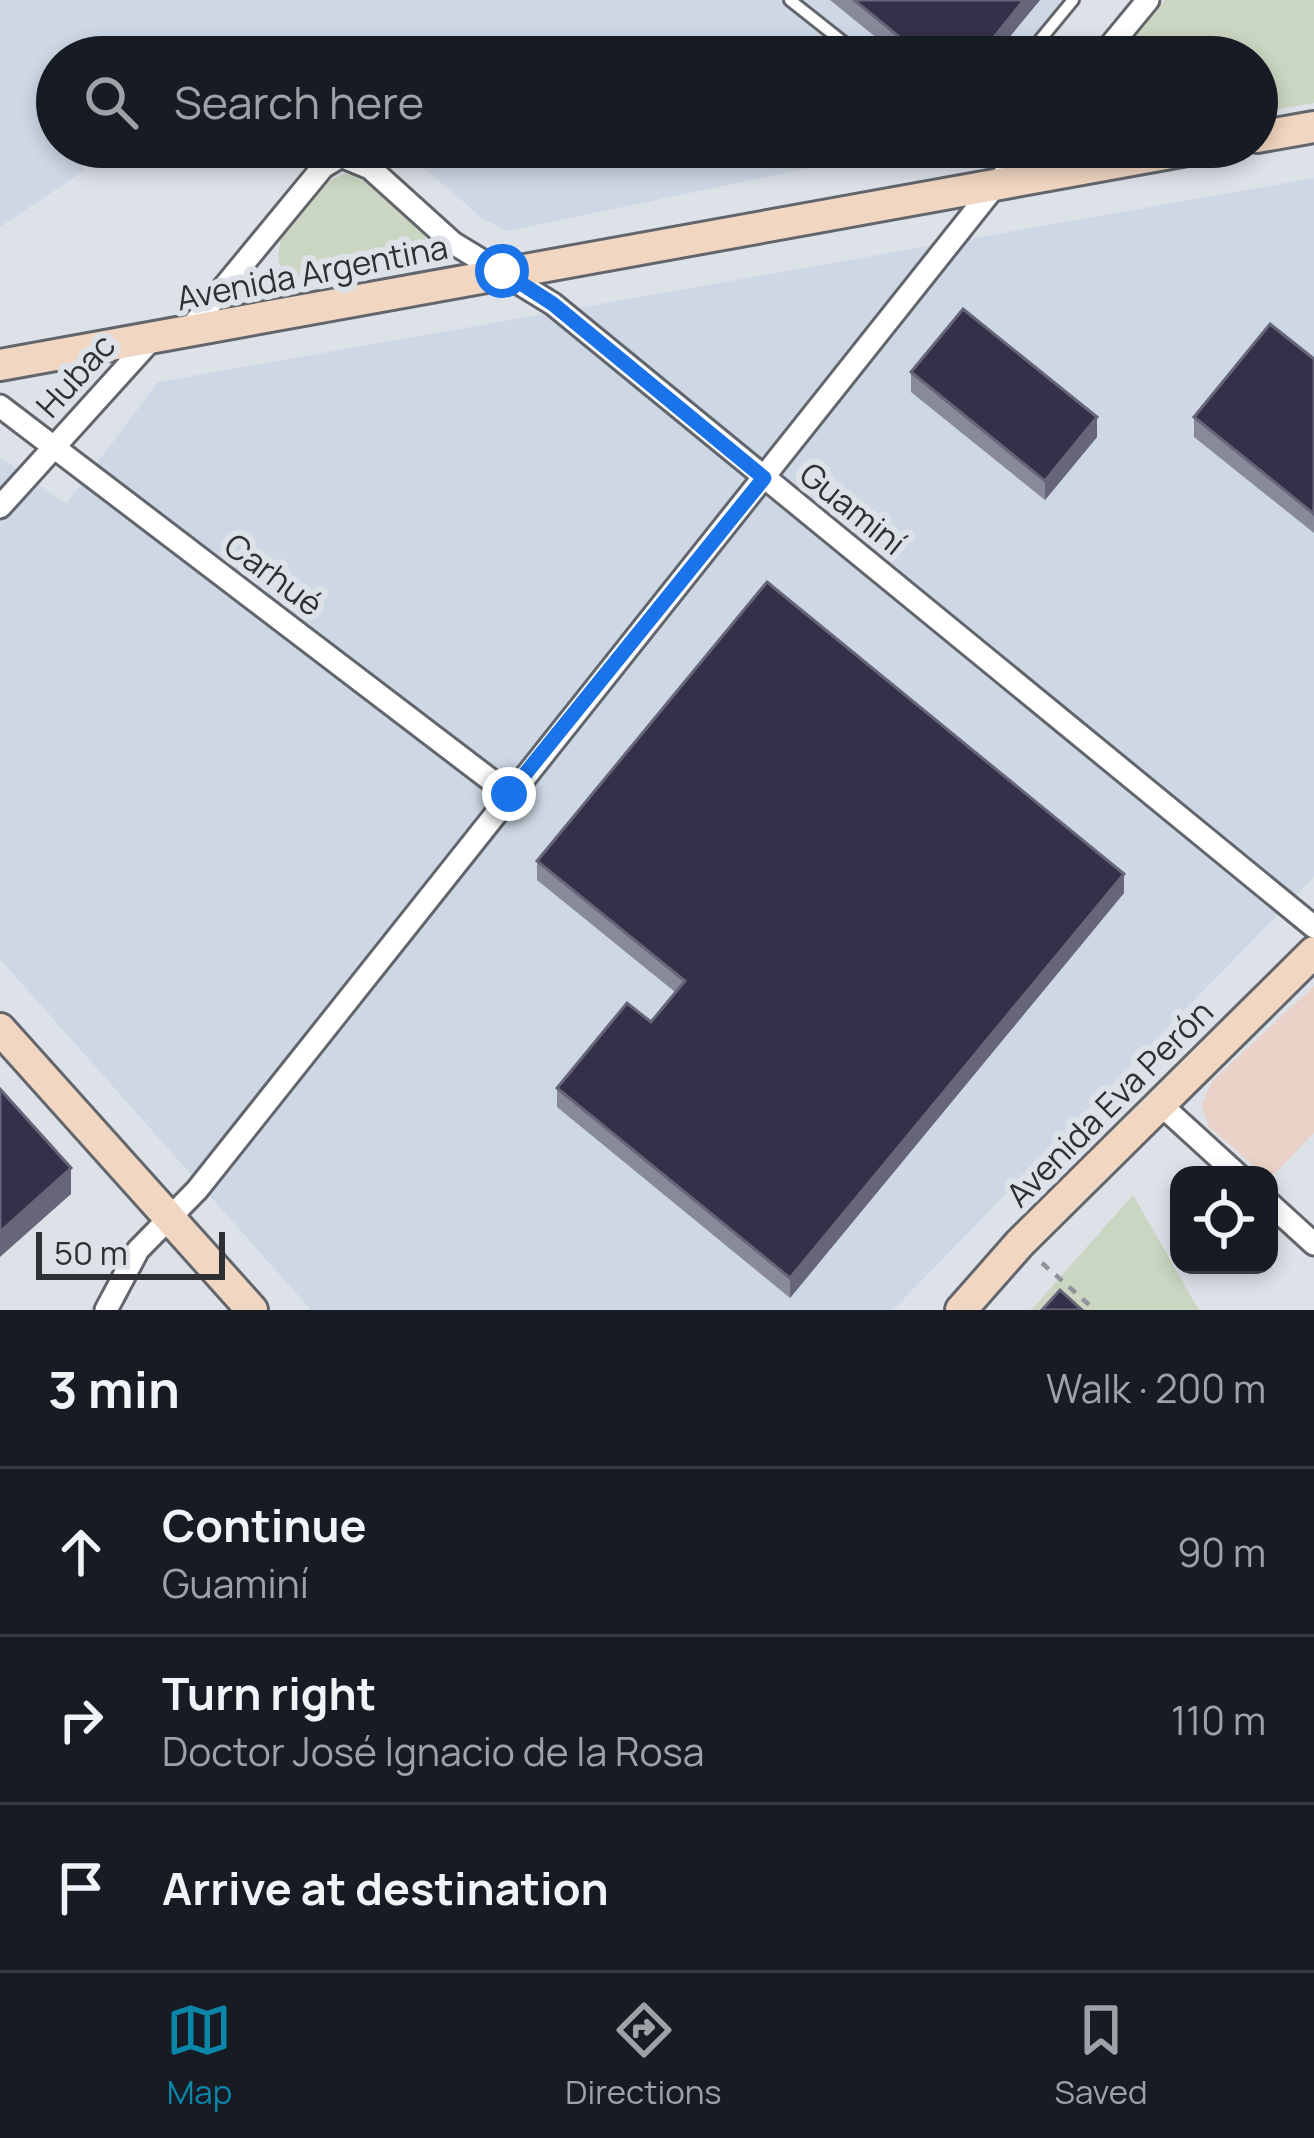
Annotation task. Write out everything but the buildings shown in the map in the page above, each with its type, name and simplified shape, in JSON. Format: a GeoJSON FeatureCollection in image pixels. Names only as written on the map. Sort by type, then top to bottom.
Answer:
{"type":"FeatureCollection","features":[{"type":"Feature","properties":{"kind":"street"},"geometry":{"type":"LineString","coordinates":[[1118,36],[1148,0]]}},
{"type":"Feature","properties":{"kind":"street"},"geometry":{"type":"LineString","coordinates":[[1278,133],[1314,127]]}},
{"type":"Feature","properties":{"kind":"street","name":"Guaminí"},"geometry":{"type":"LineString","coordinates":[[187,332],[322,168]]}},
{"type":"Feature","properties":{"kind":"street","name":"Guaminí"},"geometry":{"type":"LineString","coordinates":[[370,168],[453,243],[553,304],[1314,927]]}},
{"type":"Feature","properties":{"kind":"street"},"geometry":{"type":"LineString","coordinates":[[106,1310],[138,1250],[197,1190],[1009,168]]}},
{"type":"Feature","properties":{"kind":"street","name":"Avenida Argentina"},"geometry":{"type":"LineString","coordinates":[[0,365],[1085,168]]}},
{"type":"Feature","properties":{"kind":"street","name":"Hubac"},"geometry":{"type":"LineString","coordinates":[[0,507],[152,340]]}},
{"type":"Feature","properties":{"kind":"street","name":"Carhué"},"geometry":{"type":"LineString","coordinates":[[0,406],[509,794]]}},
{"type":"Feature","properties":{"kind":"street","name":"Avenida Eva Perón"},"geometry":{"type":"LineString","coordinates":[[961,1310],[1020,1243],[1314,952]]}},
{"type":"Feature","properties":{"kind":"street"},"geometry":{"type":"LineString","coordinates":[[0,1029],[252,1310]]}},
{"type":"Feature","properties":{"kind":"street"},"geometry":{"type":"LineString","coordinates":[[1159,1103],[1228,1166]]}},
{"type":"Feature","properties":{"kind":"street"},"geometry":{"type":"LineString","coordinates":[[1278,1211],[1314,1244]]}},
{"type":"Feature","properties":{"kind":"lane"},"geometry":{"type":"LineString","coordinates":[[790,0],[835,36]]}},
{"type":"Feature","properties":{"kind":"lane"},"geometry":{"type":"LineString","coordinates":[[1043,36],[1073,0]]}},
{"type":"Feature","properties":{"kind":"path"},"geometry":{"type":"LineString","coordinates":[[1020,1243],[1095,1310]]}},
{"type":"Feature","properties":{"kind":"shaded area"},"geometry":{"type":"Polygon","coordinates":[[[0,0],[1068,0],[1038,36],[36,36],[36,168],[85,170],[0,227],[0,0]]]}},
{"type":"Feature","properties":{"kind":"shaded area"},"geometry":{"type":"Polygon","coordinates":[[[424,168],[810,168],[508,231],[483,219],[424,168]]]}},
{"type":"Feature","properties":{"kind":"shaded area"},"geometry":{"type":"Polygon","coordinates":[[[1314,178],[1314,877],[893,1310],[311,1310],[0,959],[0,457],[66,504],[158,382],[1314,178]]]}},
{"type":"Feature","properties":{"kind":"shaded area"},"geometry":{"type":"Polygon","coordinates":[[[1314,986],[1314,1133],[1278,1170],[1278,1166],[1254,1166],[1209,1127],[1201,1105],[1213,1080],[1314,986]]]}},
{"type":"Feature","properties":{"kind":"green space"},"geometry":{"type":"Polygon","coordinates":[[[1165,0],[1314,0],[1314,103],[1278,109],[1278,36],[1135,36],[1165,0]]]}},
{"type":"Feature","properties":{"kind":"green space"},"geometry":{"type":"Polygon","coordinates":[[[345,174],[377,189],[409,216],[425,233],[424,251],[410,263],[296,280],[280,265],[288,225],[309,198],[345,174]]]}},
{"type":"Feature","properties":{"kind":"green space"},"geometry":{"type":"Polygon","coordinates":[[[1133,1195],[1170,1259],[1170,1274],[1178,1274],[1199,1310],[1031,1310],[1133,1195]]]}},
{"type":"Feature","properties":{"kind":"route"},"geometry":{"type":"LineString","coordinates":[[502,271],[553,304],[764,478],[509,794]]}}]}
